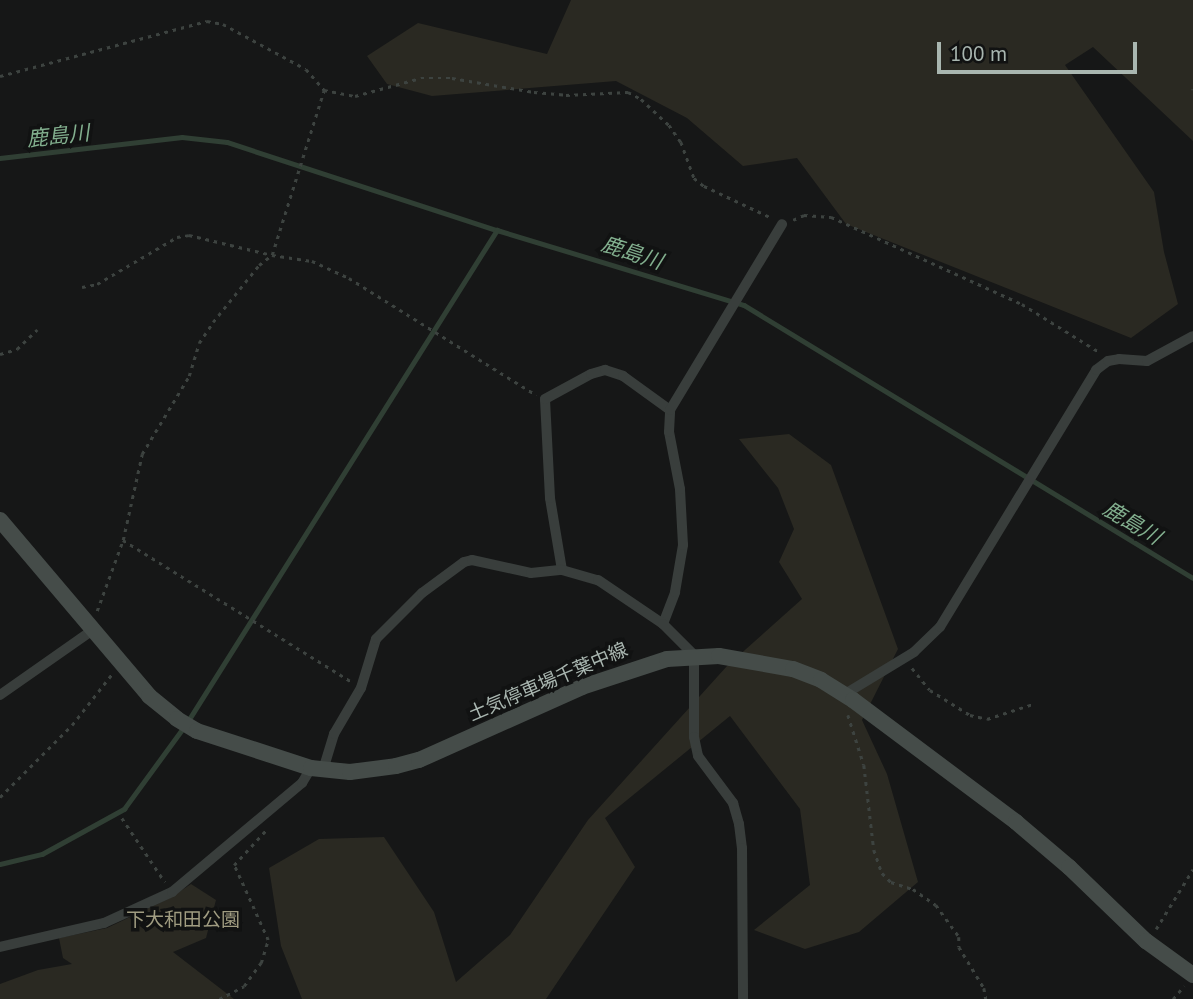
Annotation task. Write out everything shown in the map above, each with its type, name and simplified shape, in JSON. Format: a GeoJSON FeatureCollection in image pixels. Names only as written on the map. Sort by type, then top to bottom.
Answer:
{"type":"FeatureCollection","features":[{"type":"Feature","properties":{"kind":"main road","name":"土気停車場千葉中線"},"geometry":{"type":"LineString","coordinates":[[0,520],[149,696],[197,731],[317,769],[374,770],[419,760],[626,671],[694,655],[732,658],[793,669],[849,697],[1016,822],[1069,867],[1146,941],[1193,975]]}},
{"type":"Feature","properties":{"kind":"street"},"geometry":{"type":"LineString","coordinates":[[663,624],[675,592],[683,545],[680,489],[669,432],[670,410],[782,225]]}},
{"type":"Feature","properties":{"kind":"street"},"geometry":{"type":"LineString","coordinates":[[849,697],[926,642],[940,627],[1096,370],[1112,360],[1147,361],[1193,336]]}},
{"type":"Feature","properties":{"kind":"street"},"geometry":{"type":"LineString","coordinates":[[562,570],[550,498],[545,399],[605,370],[623,376],[670,410]]}},
{"type":"Feature","properties":{"kind":"street"},"geometry":{"type":"LineString","coordinates":[[0,947],[104,923],[172,892],[317,769],[361,688],[376,639],[422,593],[464,562],[481,561],[531,573],[562,570],[598,580],[663,624],[694,655],[694,737],[698,755],[733,803],[739,824],[742,848],[743,999]]}},
{"type":"Feature","properties":{"kind":"street"},"geometry":{"type":"LineString","coordinates":[[0,695],[91,627]]}},
{"type":"Feature","properties":{"kind":"path"},"geometry":{"type":"LineString","coordinates":[[0,76],[206,21],[223,24],[306,69],[324,90],[355,96],[421,78],[452,78],[566,95],[628,92],[641,99],[669,125],[681,142],[694,178],[782,225],[803,215],[831,217],[903,252],[954,270],[1021,304],[1112,360]]}},
{"type":"Feature","properties":{"kind":"path"},"geometry":{"type":"LineString","coordinates":[[91,627],[123,540],[142,454],[189,376],[199,343],[220,312],[259,265],[272,255],[324,90]]}},
{"type":"Feature","properties":{"kind":"path"},"geometry":{"type":"LineString","coordinates":[[82,287],[97,284],[177,237],[189,235],[272,255],[312,261],[330,267],[545,399]]}},
{"type":"Feature","properties":{"kind":"path"},"geometry":{"type":"LineString","coordinates":[[0,355],[17,349],[37,330]]}},
{"type":"Feature","properties":{"kind":"path"},"geometry":{"type":"LineString","coordinates":[[123,540],[361,688]]}},
{"type":"Feature","properties":{"kind":"path"},"geometry":{"type":"LineString","coordinates":[[903,658],[930,690],[970,715],[987,719],[1033,704]]}},
{"type":"Feature","properties":{"kind":"path"},"geometry":{"type":"LineString","coordinates":[[0,797],[72,725],[121,663]]}},
{"type":"Feature","properties":{"kind":"path"},"geometry":{"type":"LineString","coordinates":[[849,697],[848,718],[864,765],[874,850],[882,873],[891,882],[913,889],[936,905],[959,937],[959,947],[984,988],[986,999]]}},
{"type":"Feature","properties":{"kind":"path"},"geometry":{"type":"LineString","coordinates":[[122,818],[172,892]]}},
{"type":"Feature","properties":{"kind":"path"},"geometry":{"type":"LineString","coordinates":[[219,999],[244,986],[261,963],[268,940],[234,865],[274,822]]}},
{"type":"Feature","properties":{"kind":"path"},"geometry":{"type":"LineString","coordinates":[[1146,941],[1193,869]]}},
{"type":"Feature","properties":{"kind":"green space"},"geometry":{"type":"Polygon","coordinates":[[[571,0],[1193,0],[1193,141],[1093,47],[1065,65],[1154,192],[1164,252],[1178,304],[1131,338],[846,224],[797,158],[743,166],[687,118],[616,81],[432,96],[387,84],[367,56],[418,23],[547,54],[571,0]]]}},
{"type":"Feature","properties":{"kind":"green space"},"geometry":{"type":"Polygon","coordinates":[[[789,434],[831,465],[898,649],[862,720],[887,774],[918,882],[859,932],[805,949],[754,930],[810,885],[800,809],[730,716],[605,818],[635,867],[546,999],[302,999],[281,946],[269,868],[319,839],[384,837],[434,912],[456,982],[510,935],[588,820],[727,666],[802,599],[779,562],[794,529],[778,488],[739,439],[789,434]]]}},
{"type":"Feature","properties":{"kind":"green space","name":"下大和田公園"},"geometry":{"type":"Polygon","coordinates":[[[191,884],[216,900],[206,938],[173,952],[234,999],[0,999],[0,984],[38,970],[72,964],[63,958],[59,938],[107,928],[170,898],[191,884]]]}},
{"type":"Feature","properties":{"kind":"waterway","name":"鹿島川"},"geometry":{"type":"LineString","coordinates":[[0,158],[182,137],[227,142],[497,230],[744,305],[1193,578]]}},
{"type":"Feature","properties":{"kind":"waterway"},"geometry":{"type":"LineString","coordinates":[[188,721],[497,230]]}},
{"type":"Feature","properties":{"kind":"waterway"},"geometry":{"type":"LineString","coordinates":[[0,864],[42,854],[124,809],[183,728]]}}]}
